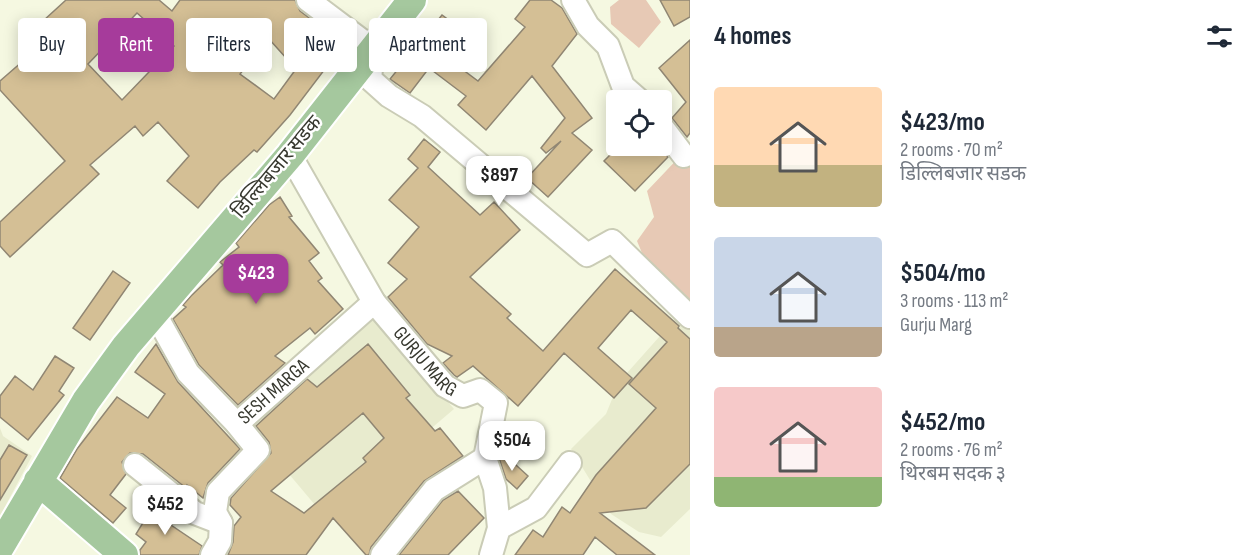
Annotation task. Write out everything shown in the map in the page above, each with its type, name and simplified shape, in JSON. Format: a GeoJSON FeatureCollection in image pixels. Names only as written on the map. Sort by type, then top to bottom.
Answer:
{"type":"FeatureCollection","features":[{"type":"Feature","properties":{"kind":"main road","name":"डिल्लिबजार सडक"},"geometry":{"type":"LineString","coordinates":[[398,18],[412,0]]}},
{"type":"Feature","properties":{"kind":"main road","name":"डिल्लिबजार सडक"},"geometry":{"type":"LineString","coordinates":[[0,547],[86,400],[154,312],[290,155],[369,55]]}},
{"type":"Feature","properties":{"kind":"main road"},"geometry":{"type":"LineString","coordinates":[[38,481],[124,555]]}},
{"type":"Feature","properties":{"kind":"street"},"geometry":{"type":"LineString","coordinates":[[308,0],[369,47]]}},
{"type":"Feature","properties":{"kind":"street"},"geometry":{"type":"LineString","coordinates":[[573,0],[588,26],[608,46],[624,86],[628,90]]}},
{"type":"Feature","properties":{"kind":"street"},"geometry":{"type":"LineString","coordinates":[[370,72],[369,79],[389,96],[422,116],[587,255],[612,241],[690,317]]}},
{"type":"Feature","properties":{"kind":"street"},"geometry":{"type":"LineString","coordinates":[[672,140],[684,156]]}},
{"type":"Feature","properties":{"kind":"street","name":"GURJU MARG"},"geometry":{"type":"LineString","coordinates":[[290,155],[374,302],[445,386],[463,396],[480,390],[496,403],[485,458],[495,489],[499,528],[491,555]]}},
{"type":"Feature","properties":{"kind":"street","name":"SESH MARGA"},"geometry":{"type":"LineString","coordinates":[[212,555],[220,541],[221,523],[215,512],[218,492],[258,450],[237,424],[374,302]]}},
{"type":"Feature","properties":{"kind":"street"},"geometry":{"type":"LineString","coordinates":[[154,312],[188,373],[237,424]]}},
{"type":"Feature","properties":{"kind":"street"},"geometry":{"type":"LineString","coordinates":[[381,555],[434,490],[485,458]]}},
{"type":"Feature","properties":{"kind":"street"},"geometry":{"type":"LineString","coordinates":[[499,528],[536,508],[570,463]]}},
{"type":"Feature","properties":{"kind":"street"},"geometry":{"type":"LineString","coordinates":[[135,465],[195,513],[221,523]]}},
{"type":"Feature","properties":{"kind":"shaded area"},"geometry":{"type":"Polygon","coordinates":[[[619,0],[646,0],[661,22],[639,48],[611,24],[610,7],[619,0]]]}},
{"type":"Feature","properties":{"kind":"shaded area"},"geometry":{"type":"Polygon","coordinates":[[[690,150],[690,299],[688,301],[645,260],[637,241],[654,217],[647,191],[685,151],[690,150]]]}},
{"type":"Feature","properties":{"kind":"shaded area"},"geometry":{"type":"Polygon","coordinates":[[[373,314],[454,409],[326,518],[246,423],[373,314]]]}},
{"type":"Feature","properties":{"kind":"shaded area"},"geometry":{"type":"Polygon","coordinates":[[[690,315],[690,509],[661,537],[639,532],[611,514],[571,449],[606,414],[619,382],[676,318],[690,315]]]}},
{"type":"Feature","properties":{"kind":"shaded area"},"geometry":{"type":"Polygon","coordinates":[[[0,428],[3,436],[32,456],[0,516],[0,428]]]}},
{"type":"Feature","properties":{"kind":"building"},"geometry":{"type":"Polygon","coordinates":[[[66,0],[159,0],[172,11],[180,0],[295,0],[300,11],[309,18],[284,18],[284,56],[272,42],[272,18],[186,18],[186,72],[242,72],[240,74],[274,99],[294,72],[323,72],[290,115],[257,152],[254,150],[220,182],[198,208],[167,181],[189,156],[158,122],[143,136],[135,126],[90,165],[99,174],[10,257],[0,246],[0,222],[65,161],[0,90],[0,81],[18,65],[18,72],[86,72],[86,18],[46,18],[66,0]]]}},
{"type":"Feature","properties":{"kind":"building"},"geometry":{"type":"Polygon","coordinates":[[[530,0],[551,0],[562,8],[577,34],[552,66],[592,118],[572,133],[592,150],[548,197],[527,178],[561,141],[546,153],[541,148],[565,118],[532,76],[486,130],[458,105],[466,96],[434,72],[466,72],[478,81],[525,27],[515,19],[530,0]]]}},
{"type":"Feature","properties":{"kind":"building"},"geometry":{"type":"Polygon","coordinates":[[[660,0],[690,0],[690,17],[674,26],[660,0]]]}},
{"type":"Feature","properties":{"kind":"building"},"geometry":{"type":"Polygon","coordinates":[[[690,40],[690,133],[687,137],[672,118],[686,102],[659,68],[690,40]]]}},
{"type":"Feature","properties":{"kind":"building"},"geometry":{"type":"Polygon","coordinates":[[[396,72],[426,72],[410,93],[390,79],[396,72]]]}},
{"type":"Feature","properties":{"kind":"building"},"geometry":{"type":"Polygon","coordinates":[[[424,139],[440,152],[428,167],[480,215],[494,202],[520,230],[470,277],[511,314],[507,318],[543,351],[615,269],[679,326],[678,328],[690,339],[690,464],[646,508],[600,513],[655,555],[617,555],[595,537],[583,555],[515,555],[533,530],[543,537],[562,507],[570,513],[596,475],[656,408],[629,384],[667,342],[631,310],[598,348],[632,378],[614,398],[564,353],[518,406],[473,366],[457,377],[454,375],[443,363],[452,356],[427,344],[388,297],[407,279],[388,263],[419,227],[389,200],[418,168],[408,159],[424,139]]]}},
{"type":"Feature","properties":{"kind":"building"},"geometry":{"type":"Polygon","coordinates":[[[609,156],[668,157],[635,191],[604,161],[609,156]]]}},
{"type":"Feature","properties":{"kind":"building"},"geometry":{"type":"Polygon","coordinates":[[[280,197],[292,216],[289,217],[319,253],[309,261],[322,278],[318,281],[343,309],[315,334],[310,328],[275,356],[285,363],[238,405],[199,365],[173,319],[186,307],[183,305],[191,296],[223,265],[220,262],[239,247],[236,243],[269,205],[280,197]]]}},
{"type":"Feature","properties":{"kind":"building"},"geometry":{"type":"Polygon","coordinates":[[[113,271],[130,283],[90,340],[73,328],[113,271]]]}},
{"type":"Feature","properties":{"kind":"building"},"geometry":{"type":"Polygon","coordinates":[[[156,344],[178,382],[240,449],[208,483],[203,498],[187,485],[186,488],[143,454],[130,453],[122,462],[126,474],[110,495],[126,508],[113,523],[60,478],[77,449],[117,397],[148,418],[165,394],[135,372],[156,344]]]}},
{"type":"Feature","properties":{"kind":"building"},"geometry":{"type":"Polygon","coordinates":[[[368,344],[410,395],[406,398],[435,431],[440,428],[463,456],[424,481],[371,547],[369,555],[366,555],[333,518],[306,555],[228,555],[233,542],[234,526],[241,517],[230,505],[231,498],[271,453],[269,442],[256,426],[307,379],[317,387],[368,344]],[[363,413],[271,491],[304,513],[366,462],[363,458],[384,438],[363,413]]]}},
{"type":"Feature","properties":{"kind":"building"},"geometry":{"type":"Polygon","coordinates":[[[55,356],[74,368],[59,391],[64,395],[28,440],[0,417],[0,396],[15,376],[33,390],[55,356]]]}},
{"type":"Feature","properties":{"kind":"building"},"geometry":{"type":"Polygon","coordinates":[[[9,445],[27,455],[0,500],[0,460],[9,445]]]}},
{"type":"Feature","properties":{"kind":"building"},"geometry":{"type":"Polygon","coordinates":[[[504,454],[528,476],[517,489],[506,479],[499,458],[504,454]]]}},
{"type":"Feature","properties":{"kind":"building"},"geometry":{"type":"Polygon","coordinates":[[[458,491],[484,518],[448,555],[399,555],[443,500],[458,491]]]}},
{"type":"Feature","properties":{"kind":"building"},"geometry":{"type":"Polygon","coordinates":[[[157,500],[171,511],[165,521],[202,546],[199,555],[140,555],[140,550],[146,542],[136,534],[157,500]]]}}]}
